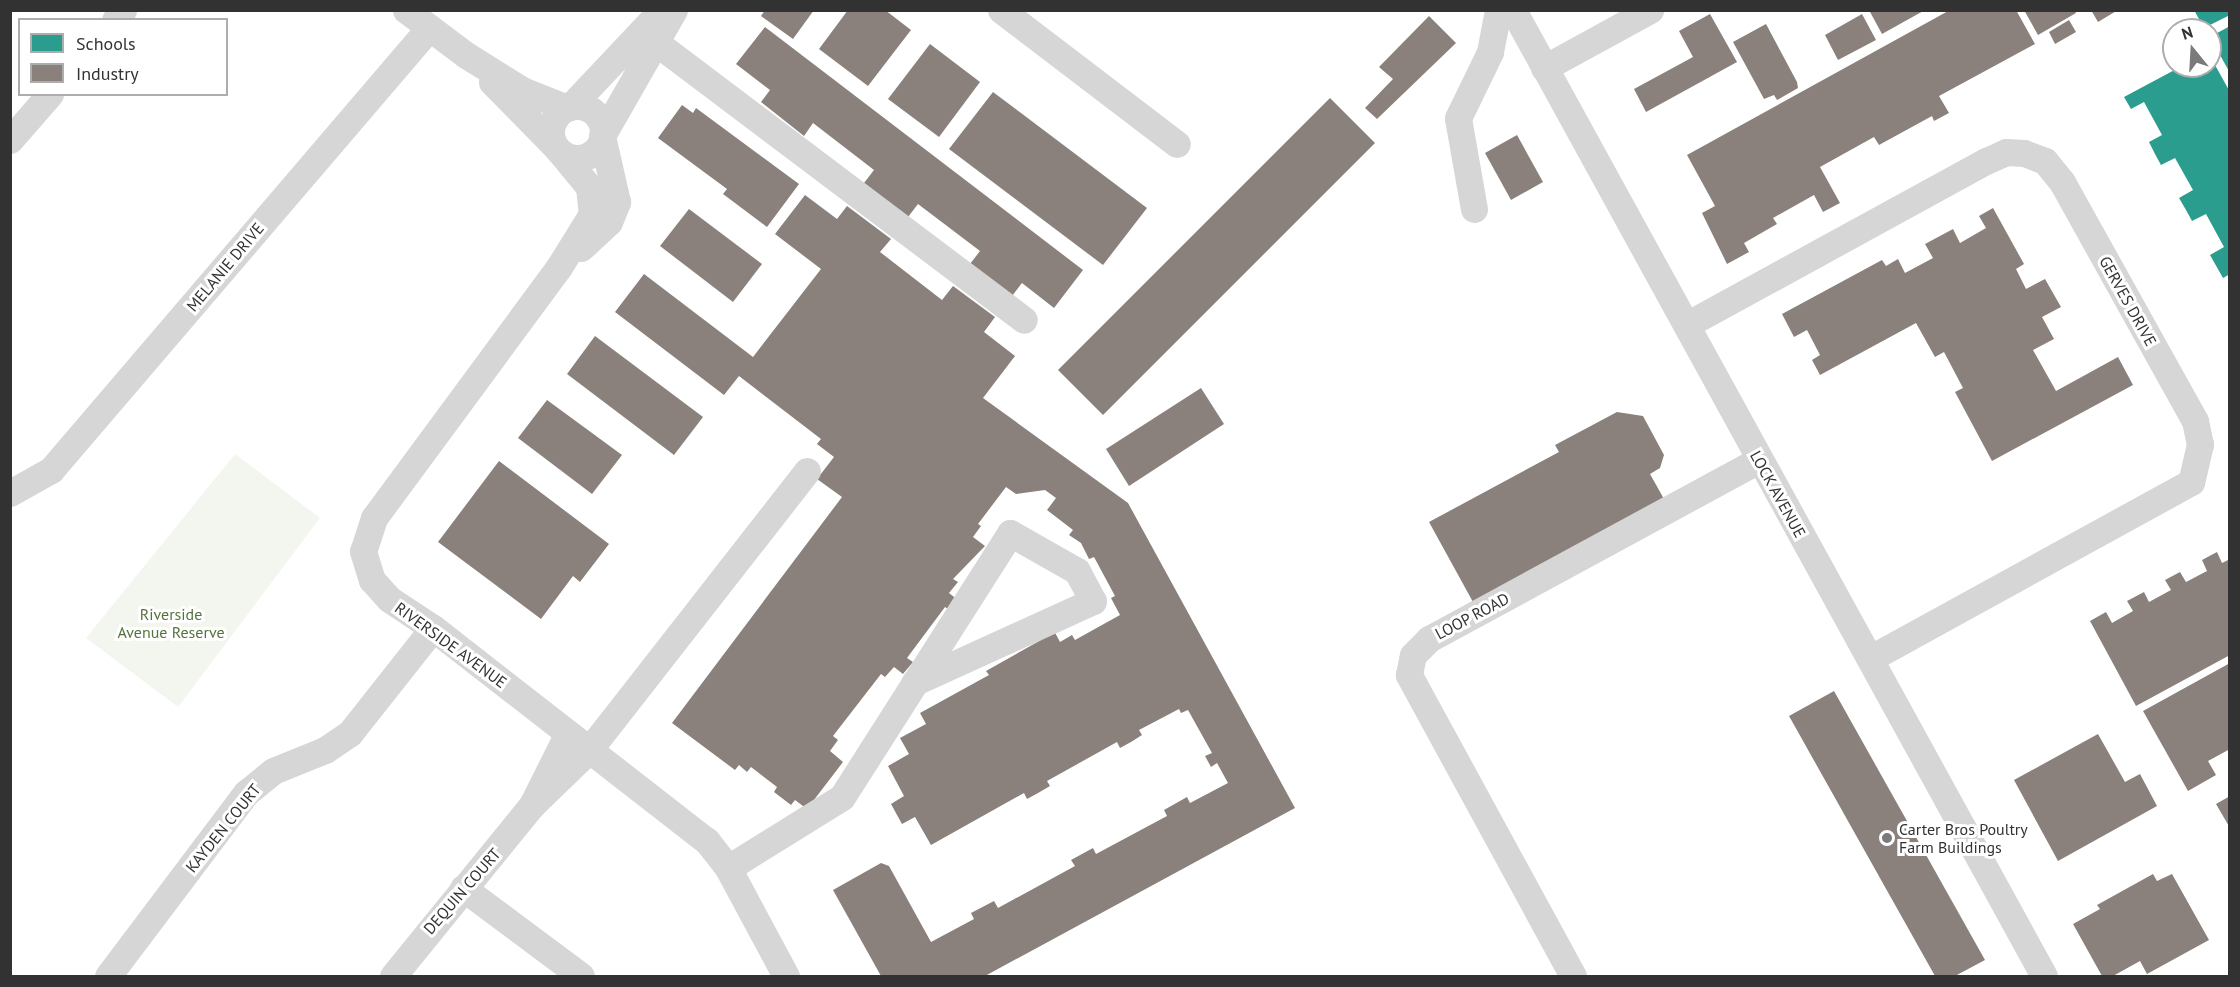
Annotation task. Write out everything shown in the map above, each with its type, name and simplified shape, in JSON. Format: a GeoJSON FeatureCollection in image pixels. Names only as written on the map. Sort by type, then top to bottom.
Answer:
{"type":"FeatureCollection","features":[{"type":"Feature","properties":{"kind":"street"},"geometry":{"type":"LineString","coordinates":[[406,10],[466,55],[537,98],[569,107],[580,106],[595,113],[603,135]]}},
{"type":"Feature","properties":{"kind":"street"},"geometry":{"type":"LineString","coordinates":[[662,10],[648,37],[603,135],[587,156],[578,159],[557,149],[553,121],[648,37],[674,10]]}},
{"type":"Feature","properties":{"kind":"street"},"geometry":{"type":"LineString","coordinates":[[1002,10],[1177,144]]}},
{"type":"Feature","properties":{"kind":"street"},"geometry":{"type":"LineString","coordinates":[[1474,209],[1458,118],[1490,52],[1498,10]]}},
{"type":"Feature","properties":{"kind":"street","name":"LOCK AVENUE"},"geometry":{"type":"LineString","coordinates":[[1513,10],[1688,324],[1759,460],[1871,658],[2044,976]]}},
{"type":"Feature","properties":{"kind":"street"},"geometry":{"type":"LineString","coordinates":[[1544,68],[1650,10]]}},
{"type":"Feature","properties":{"kind":"street","name":"MELANIE DRIVE"},"geometry":{"type":"LineString","coordinates":[[10,493],[51,471],[429,28]]}},
{"type":"Feature","properties":{"kind":"street"},"geometry":{"type":"LineString","coordinates":[[648,37],[1024,320]]}},
{"type":"Feature","properties":{"kind":"street","name":"RIVERSIDE AVENUE"},"geometry":{"type":"LineString","coordinates":[[466,55],[557,149],[590,187],[592,213],[559,267],[374,518],[363,551],[372,580],[389,599],[433,628],[707,840],[728,868],[786,976]]}},
{"type":"Feature","properties":{"kind":"street"},"geometry":{"type":"LineString","coordinates":[[10,140],[48,96]]}},
{"type":"Feature","properties":{"kind":"street","name":"RIVERSIDE AVENUE"},"geometry":{"type":"LineString","coordinates":[[559,267],[609,222],[617,202],[603,135]]}},
{"type":"Feature","properties":{"kind":"street","name":"GERVES DRIVE"},"geometry":{"type":"LineString","coordinates":[[1688,324],[1986,161],[2006,152],[2024,153],[2045,161],[2062,182],[2195,421],[2200,444],[2191,482],[1871,658]]}},
{"type":"Feature","properties":{"kind":"street","name":"LOOP ROAD"},"geometry":{"type":"LineString","coordinates":[[1573,976],[1409,675],[1413,655],[1429,639],[1759,460]]}},
{"type":"Feature","properties":{"kind":"street","name":"DEQUIN COURT"},"geometry":{"type":"LineString","coordinates":[[393,976],[463,888],[493,856],[579,741],[807,471]]}},
{"type":"Feature","properties":{"kind":"street"},"geometry":{"type":"LineString","coordinates":[[728,868],[842,797],[1010,532],[1077,571],[1093,601],[915,682]]}},
{"type":"Feature","properties":{"kind":"street","name":"KAYDEN COURT"},"geometry":{"type":"LineString","coordinates":[[108,976],[246,793],[273,771],[326,750],[350,733],[433,628]]}},
{"type":"Feature","properties":{"kind":"street"},"geometry":{"type":"LineString","coordinates":[[463,888],[581,976]]}},
{"type":"Feature","properties":{"kind":"green space","name":"Riverside Avenue Reserve"},"geometry":{"type":"Polygon","coordinates":[[[235,454],[320,518],[178,707],[86,638],[235,454]]]}},
{"type":"Feature","properties":{"kind":"building: Schools"},"geometry":{"type":"Polygon","coordinates":[[[2194,10],[2230,10],[2230,15],[2222,19],[2198,18],[2194,10]]]}},
{"type":"Feature","properties":{"kind":"building: Schools"},"geometry":{"type":"Polygon","coordinates":[[[2230,26],[2230,73],[2222,59],[2222,30],[2230,26]]]}},
{"type":"Feature","properties":{"kind":"building: Schools"},"geometry":{"type":"Polygon","coordinates":[[[2162,77],[2222,78],[2230,92],[2230,274],[2223,278],[2210,255],[2224,247],[2206,214],[2192,221],[2179,198],[2193,190],[2175,158],[2161,165],[2149,142],[2162,135],[2144,102],[2131,109],[2124,97],[2162,77]]]}},
{"type":"Feature","properties":{"kind":"building: Industry"},"geometry":{"type":"Polygon","coordinates":[[[765,10],[814,10],[793,39],[761,16],[765,10]]]}},
{"type":"Feature","properties":{"kind":"building: Industry"},"geometry":{"type":"Polygon","coordinates":[[[848,10],[885,10],[911,30],[868,86],[819,49],[848,10]]]}},
{"type":"Feature","properties":{"kind":"building: Industry"},"geometry":{"type":"Polygon","coordinates":[[[1869,10],[1925,10],[1882,34],[1869,10]]]}},
{"type":"Feature","properties":{"kind":"building: Industry"},"geometry":{"type":"Polygon","coordinates":[[[1950,10],[2016,10],[2035,44],[1939,96],[1949,113],[1934,121],[1932,116],[1879,145],[1874,137],[1820,167],[1840,203],[1823,212],[1814,195],[1773,218],[1777,224],[1744,243],[1749,252],[1727,264],[1702,213],[1715,206],[1687,155],[1950,10]]]}},
{"type":"Feature","properties":{"kind":"building: Industry"},"geometry":{"type":"Polygon","coordinates":[[[2024,10],[2075,10],[2076,13],[2038,35],[2024,10]]]}},
{"type":"Feature","properties":{"kind":"building: Industry"},"geometry":{"type":"Polygon","coordinates":[[[2091,10],[2118,10],[2098,22],[2091,10]]]}},
{"type":"Feature","properties":{"kind":"building: Industry"},"geometry":{"type":"Polygon","coordinates":[[[1710,14],[1737,62],[1646,112],[1634,89],[1693,57],[1679,31],[1710,14]]]}},
{"type":"Feature","properties":{"kind":"building: Industry"},"geometry":{"type":"Polygon","coordinates":[[[1862,14],[1876,40],[1838,60],[1825,35],[1862,14]]]}},
{"type":"Feature","properties":{"kind":"building: Industry"},"geometry":{"type":"Polygon","coordinates":[[[1429,16],[1456,43],[1377,119],[1365,108],[1393,79],[1379,67],[1429,16]]]}},
{"type":"Feature","properties":{"kind":"building: Industry"},"geometry":{"type":"Polygon","coordinates":[[[2069,20],[2076,32],[2055,44],[2049,32],[2069,20]]]}},
{"type":"Feature","properties":{"kind":"building: Industry"},"geometry":{"type":"Polygon","coordinates":[[[1766,24],[1798,88],[1777,100],[1774,95],[1764,99],[1733,42],[1766,24]]]}},
{"type":"Feature","properties":{"kind":"building: Industry"},"geometry":{"type":"Polygon","coordinates":[[[765,27],[1083,270],[1054,308],[1022,283],[1012,296],[970,264],[980,251],[918,204],[908,217],[864,183],[874,170],[813,123],[804,136],[761,102],[770,90],[736,64],[765,27]]]}},
{"type":"Feature","properties":{"kind":"building: Industry"},"geometry":{"type":"Polygon","coordinates":[[[930,44],[980,82],[939,137],[888,99],[930,44]]]}},
{"type":"Feature","properties":{"kind":"building: Industry"},"geometry":{"type":"Polygon","coordinates":[[[993,92],[1147,208],[1103,265],[949,149],[993,92]]]}},
{"type":"Feature","properties":{"kind":"building: Industry"},"geometry":{"type":"Polygon","coordinates":[[[1330,98],[1375,143],[1103,415],[1058,370],[1330,98]]]}},
{"type":"Feature","properties":{"kind":"building: Industry"},"geometry":{"type":"Polygon","coordinates":[[[682,105],[693,113],[696,108],[799,184],[767,227],[723,194],[727,189],[658,138],[682,105]]]}},
{"type":"Feature","properties":{"kind":"building: Industry"},"geometry":{"type":"Polygon","coordinates":[[[1517,135],[1543,182],[1511,200],[1485,153],[1517,135]]]}},
{"type":"Feature","properties":{"kind":"building: Industry"},"geometry":{"type":"Polygon","coordinates":[[[805,195],[837,219],[847,206],[891,239],[880,252],[942,300],[953,286],[995,317],[984,332],[1015,356],[983,398],[1128,503],[1295,808],[985,976],[881,976],[833,890],[881,863],[889,866],[931,942],[974,919],[971,913],[994,901],[998,908],[1075,866],[1071,860],[1093,848],[1096,854],[1167,816],[1164,810],[1187,797],[1190,803],[1228,783],[1217,763],[1211,767],[1205,756],[1212,753],[1188,710],[1181,713],[1179,709],[1139,730],[1142,735],[1120,748],[1117,742],[1047,781],[1050,786],[1038,793],[1027,799],[1024,793],[931,845],[915,817],[902,824],[891,804],[904,796],[888,766],[909,754],[900,738],[926,724],[920,713],[989,675],[986,671],[1041,640],[1039,635],[1052,627],[1060,642],[1072,635],[1075,640],[1120,615],[1111,598],[1115,596],[1094,557],[1089,559],[1081,543],[1069,535],[1073,530],[1047,510],[1056,498],[1045,490],[1016,494],[1006,487],[978,524],[981,526],[973,537],[985,546],[953,579],[958,582],[949,593],[959,601],[951,611],[945,607],[907,658],[913,662],[903,674],[894,667],[885,677],[881,674],[833,736],[838,740],[830,751],[843,762],[807,809],[795,800],[791,805],[774,792],[777,787],[751,767],[747,772],[739,765],[735,770],[672,723],[842,497],[817,479],[834,457],[817,444],[821,439],[739,376],[724,395],[615,312],[644,274],[753,357],[821,269],[775,234],[805,195]]]}},
{"type":"Feature","properties":{"kind":"building: Industry"},"geometry":{"type":"Polygon","coordinates":[[[1993,208],[2024,264],[2016,269],[2026,289],[2045,279],[2061,307],[2042,317],[2054,339],[2033,350],[2056,391],[2118,357],[2133,385],[1992,461],[1955,392],[1963,388],[1944,352],[1935,357],[1916,323],[1820,375],[1812,360],[1820,355],[1807,330],[1794,337],[1782,314],[1882,260],[1886,266],[1898,259],[1905,273],[1933,258],[1925,244],[1953,229],[1960,243],[1986,228],[1979,216],[1993,208]]]}},
{"type":"Feature","properties":{"kind":"building: Industry"},"geometry":{"type":"Polygon","coordinates":[[[689,209],[762,264],[733,302],[660,246],[689,209]]]}},
{"type":"Feature","properties":{"kind":"building: Industry"},"geometry":{"type":"Polygon","coordinates":[[[595,336],[703,417],[674,455],[567,374],[595,336]]]}},
{"type":"Feature","properties":{"kind":"building: Industry"},"geometry":{"type":"Polygon","coordinates":[[[1201,388],[1224,424],[1129,486],[1106,449],[1201,388]]]}},
{"type":"Feature","properties":{"kind":"building: Industry"},"geometry":{"type":"Polygon","coordinates":[[[547,400],[622,455],[592,494],[518,438],[547,400]]]}},
{"type":"Feature","properties":{"kind":"building: Industry"},"geometry":{"type":"Polygon","coordinates":[[[1617,412],[1643,416],[1664,455],[1660,468],[1650,474],[1664,499],[1473,602],[1429,522],[1559,452],[1555,445],[1617,412]]]}},
{"type":"Feature","properties":{"kind":"building: Industry"},"geometry":{"type":"Polygon","coordinates":[[[499,461],[609,544],[580,582],[573,576],[541,619],[438,542],[499,461]]]}},
{"type":"Feature","properties":{"kind":"building: Industry"},"geometry":{"type":"Polygon","coordinates":[[[2217,552],[2222,563],[2230,559],[2230,655],[2136,706],[2090,621],[2106,612],[2112,623],[2133,611],[2127,601],[2144,592],[2149,602],[2171,590],[2165,580],[2180,572],[2186,582],[2207,571],[2202,560],[2217,552]]]}},
{"type":"Feature","properties":{"kind":"building: Industry"},"geometry":{"type":"Polygon","coordinates":[[[2230,663],[2230,749],[2208,761],[2216,775],[2188,791],[2143,711],[2230,663]]]}},
{"type":"Feature","properties":{"kind":"building: Industry","name":"Carter Bros Poultry Farm Buildings"},"geometry":{"type":"Polygon","coordinates":[[[1834,691],[1985,960],[1955,976],[1935,976],[1789,716],[1834,691]]]}},
{"type":"Feature","properties":{"kind":"building: Industry"},"geometry":{"type":"Polygon","coordinates":[[[2098,734],[2125,782],[2140,774],[2157,806],[2058,861],[2014,780],[2098,734]]]}},
{"type":"Feature","properties":{"kind":"building: Industry"},"geometry":{"type":"Polygon","coordinates":[[[2230,796],[2230,828],[2216,804],[2230,796]]]}},
{"type":"Feature","properties":{"kind":"building: Industry"},"geometry":{"type":"Polygon","coordinates":[[[2153,874],[2157,881],[2172,874],[2209,940],[2147,974],[2140,961],[2113,976],[2102,976],[2073,924],[2100,909],[2097,905],[2153,874]]]}},
{"type":"Feature","properties":{"kind":"place","name":"Carter Bros Poultry Farm Buildings"},"geometry":{"type":"Point","coordinates":[1887,838]}}]}
